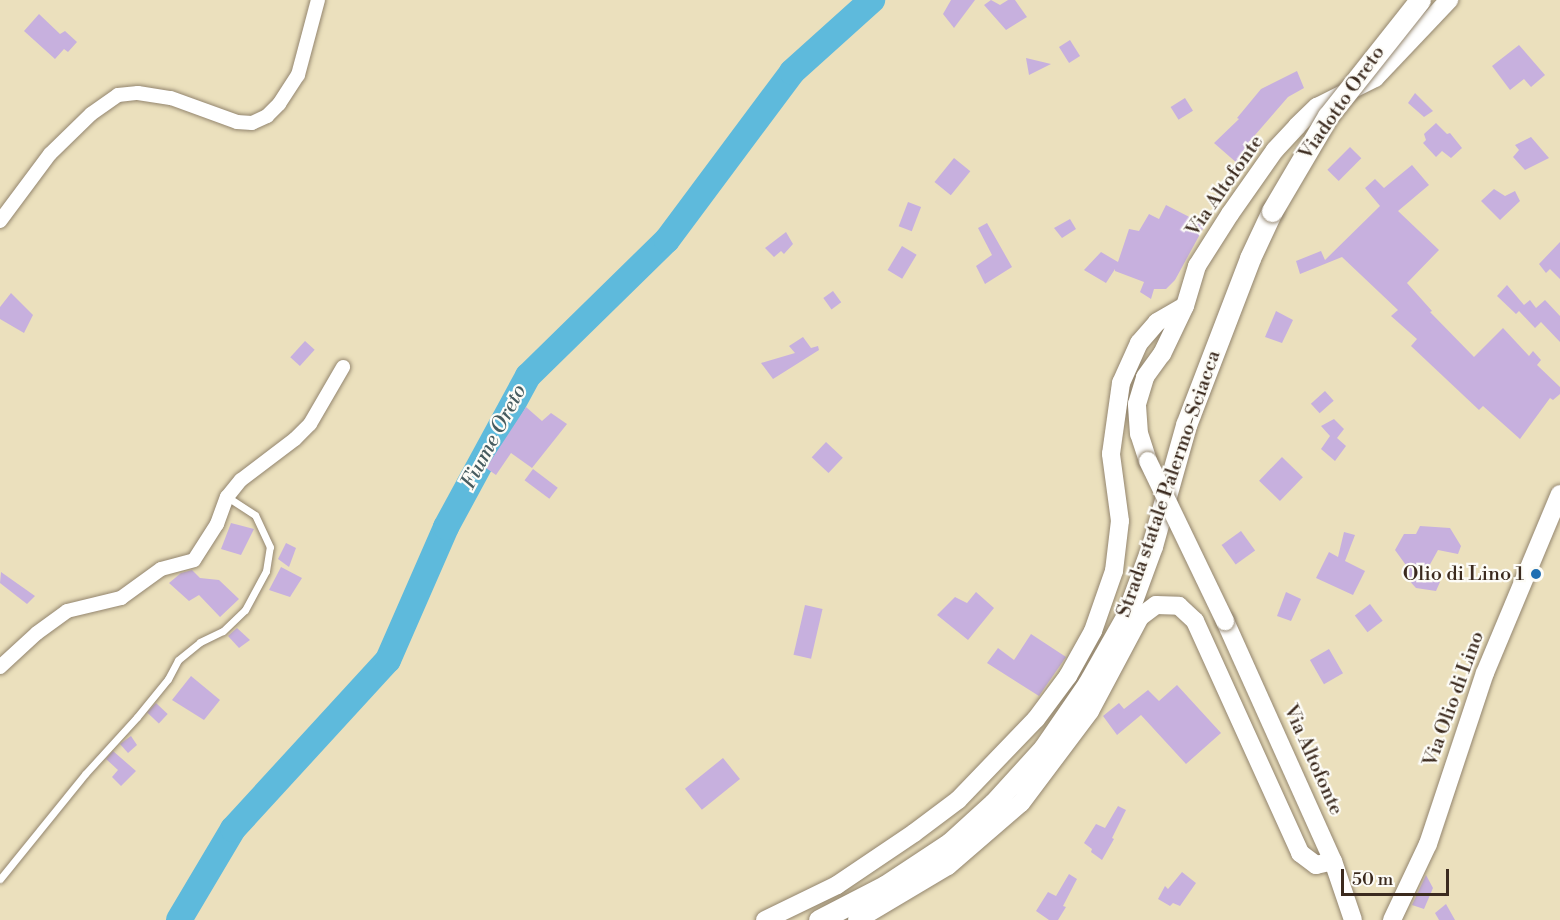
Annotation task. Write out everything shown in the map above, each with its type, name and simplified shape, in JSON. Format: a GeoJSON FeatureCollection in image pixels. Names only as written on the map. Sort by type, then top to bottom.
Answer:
{"type":"FeatureCollection","features":[{"type":"Feature","properties":{"kind":"main road","name":"Viadotto Oreto"},"geometry":{"type":"LineString","coordinates":[[1272,211],[1328,116],[1420,0]]}},
{"type":"Feature","properties":{"kind":"main road","name":"Via Altofonte"},"geometry":{"type":"LineString","coordinates":[[1353,920],[1333,861],[1225,621],[1148,461],[1139,434],[1137,404],[1146,377],[1162,354],[1185,306],[1197,266],[1230,214],[1282,142],[1317,107],[1375,78],[1449,0]]}},
{"type":"Feature","properties":{"kind":"main road","name":"Strada statale Palermo-Sciacca"},"geometry":{"type":"LineString","coordinates":[[819,920],[885,886],[950,843],[994,803],[1044,748],[1088,684],[1126,617],[1152,546],[1186,425],[1250,258],[1272,211]]}},
{"type":"Feature","properties":{"kind":"main road"},"geometry":{"type":"LineString","coordinates":[[765,920],[837,885],[914,834],[958,800],[1036,718],[1068,676],[1093,631],[1114,571],[1120,521],[1111,454],[1121,383],[1139,343],[1157,322],[1185,306]]}},
{"type":"Feature","properties":{"kind":"main road","name":"Via Olio di Lino"},"geometry":{"type":"LineString","coordinates":[[1392,920],[1428,844],[1485,673],[1560,494]]}},
{"type":"Feature","properties":{"kind":"main road"},"geometry":{"type":"LineString","coordinates":[[857,920],[948,866],[1021,803],[1090,711],[1140,617],[1156,605],[1179,606],[1195,621],[1300,853],[1316,865],[1333,861]]}},
{"type":"Feature","properties":{"kind":"street"},"geometry":{"type":"LineString","coordinates":[[0,220],[50,154],[91,114],[118,95],[138,93],[171,98],[237,122],[252,123],[267,116],[279,104],[298,75],[318,0]]}},
{"type":"Feature","properties":{"kind":"street"},"geometry":{"type":"LineString","coordinates":[[0,667],[37,633],[67,611],[121,598],[161,569],[194,560],[217,524],[227,497],[241,480],[295,439],[310,424],[343,367]]}},
{"type":"Feature","properties":{"kind":"lane"},"geometry":{"type":"LineString","coordinates":[[0,879],[70,792],[168,680],[178,660],[200,642],[223,631],[245,610],[266,571],[270,547],[255,515],[227,497]]}},
{"type":"Feature","properties":{"kind":"building"},"geometry":{"type":"Polygon","coordinates":[[[951,0],[975,0],[954,28],[943,14],[951,0]]]}},
{"type":"Feature","properties":{"kind":"building"},"geometry":{"type":"Polygon","coordinates":[[[991,0],[1000,5],[1008,0],[1015,0],[1027,17],[1006,30],[984,5],[991,0]]]}},
{"type":"Feature","properties":{"kind":"building"},"geometry":{"type":"Polygon","coordinates":[[[39,14],[60,34],[65,31],[77,42],[68,52],[64,49],[55,59],[24,31],[39,14]]]}},
{"type":"Feature","properties":{"kind":"building"},"geometry":{"type":"Polygon","coordinates":[[[1070,40],[1080,56],[1069,63],[1059,47],[1070,40]]]}},
{"type":"Feature","properties":{"kind":"building"},"geometry":{"type":"Polygon","coordinates":[[[1519,45],[1545,75],[1531,87],[1524,79],[1510,90],[1492,66],[1519,45]]]}},
{"type":"Feature","properties":{"kind":"building"},"geometry":{"type":"Polygon","coordinates":[[[1026,58],[1051,64],[1029,75],[1026,58]]]}},
{"type":"Feature","properties":{"kind":"building"},"geometry":{"type":"Polygon","coordinates":[[[1297,71],[1304,88],[1288,97],[1249,142],[1255,149],[1238,164],[1214,143],[1239,119],[1237,118],[1261,89],[1297,71]]]}},
{"type":"Feature","properties":{"kind":"building"},"geometry":{"type":"Polygon","coordinates":[[[1415,93],[1433,111],[1424,117],[1408,103],[1415,93]]]}},
{"type":"Feature","properties":{"kind":"building"},"geometry":{"type":"Polygon","coordinates":[[[1185,98],[1193,111],[1179,120],[1171,107],[1185,98]]]}},
{"type":"Feature","properties":{"kind":"building"},"geometry":{"type":"Polygon","coordinates":[[[1436,123],[1447,134],[1450,133],[1462,148],[1451,158],[1442,151],[1436,157],[1423,143],[1426,140],[1424,134],[1436,123]]]}},
{"type":"Feature","properties":{"kind":"building"},"geometry":{"type":"Polygon","coordinates":[[[1531,137],[1549,158],[1525,170],[1513,157],[1519,150],[1515,145],[1531,137]]]}},
{"type":"Feature","properties":{"kind":"building"},"geometry":{"type":"Polygon","coordinates":[[[1350,147],[1361,158],[1339,181],[1327,170],[1350,147]]]}},
{"type":"Feature","properties":{"kind":"building"},"geometry":{"type":"Polygon","coordinates":[[[954,158],[970,171],[951,195],[934,182],[954,158]]]}},
{"type":"Feature","properties":{"kind":"building"},"geometry":{"type":"Polygon","coordinates":[[[1412,165],[1429,185],[1398,211],[1439,250],[1407,283],[1432,311],[1430,312],[1474,357],[1503,328],[1529,356],[1533,351],[1541,360],[1537,365],[1560,387],[1560,394],[1553,400],[1550,398],[1520,439],[1483,406],[1479,410],[1411,346],[1417,339],[1391,316],[1398,310],[1342,257],[1300,274],[1296,261],[1321,251],[1325,260],[1380,206],[1365,188],[1375,179],[1384,188],[1412,165]]]}},
{"type":"Feature","properties":{"kind":"building"},"geometry":{"type":"Polygon","coordinates":[[[1494,189],[1505,196],[1515,191],[1520,201],[1500,220],[1481,201],[1494,189]]]}},
{"type":"Feature","properties":{"kind":"building"},"geometry":{"type":"Polygon","coordinates":[[[908,202],[921,207],[912,231],[899,226],[908,202]]]}},
{"type":"Feature","properties":{"kind":"building"},"geometry":{"type":"Polygon","coordinates":[[[1166,205],[1205,225],[1175,280],[1166,289],[1154,289],[1151,299],[1140,292],[1144,282],[1115,271],[1115,269],[1106,283],[1084,270],[1101,252],[1118,262],[1129,229],[1139,231],[1149,214],[1159,219],[1166,205]]]}},
{"type":"Feature","properties":{"kind":"building"},"geometry":{"type":"Polygon","coordinates":[[[1070,219],[1076,229],[1062,238],[1054,228],[1070,219]]]}},
{"type":"Feature","properties":{"kind":"building"},"geometry":{"type":"Polygon","coordinates":[[[987,223],[1012,267],[985,284],[976,266],[992,255],[978,228],[987,223]]]}},
{"type":"Feature","properties":{"kind":"building"},"geometry":{"type":"Polygon","coordinates":[[[786,232],[793,244],[784,254],[781,251],[774,257],[765,248],[786,232]]]}},
{"type":"Feature","properties":{"kind":"building"},"geometry":{"type":"Polygon","coordinates":[[[1560,242],[1560,279],[1550,269],[1546,273],[1539,264],[1560,242]]]}},
{"type":"Feature","properties":{"kind":"building"},"geometry":{"type":"Polygon","coordinates":[[[902,246],[917,255],[902,279],[888,270],[902,246]]]}},
{"type":"Feature","properties":{"kind":"building"},"geometry":{"type":"Polygon","coordinates":[[[1507,285],[1524,305],[1530,300],[1536,308],[1545,300],[1560,316],[1560,342],[1541,322],[1535,328],[1519,311],[1516,314],[1497,296],[1507,285]]]}},
{"type":"Feature","properties":{"kind":"building"},"geometry":{"type":"Polygon","coordinates":[[[833,291],[841,302],[832,309],[823,298],[833,291]]]}},
{"type":"Feature","properties":{"kind":"building"},"geometry":{"type":"Polygon","coordinates":[[[11,293],[33,315],[24,333],[0,319],[0,307],[11,293]]]}},
{"type":"Feature","properties":{"kind":"building"},"geometry":{"type":"Polygon","coordinates":[[[1276,311],[1293,320],[1282,343],[1265,337],[1276,311]]]}},
{"type":"Feature","properties":{"kind":"building"},"geometry":{"type":"Polygon","coordinates":[[[803,337],[811,348],[818,346],[819,350],[773,379],[761,363],[795,353],[789,346],[803,337]]]}},
{"type":"Feature","properties":{"kind":"building"},"geometry":{"type":"Polygon","coordinates":[[[305,341],[315,350],[300,366],[290,357],[305,341]]]}},
{"type":"Feature","properties":{"kind":"building"},"geometry":{"type":"Polygon","coordinates":[[[1325,391],[1334,401],[1320,413],[1311,404],[1325,391]]]}},
{"type":"Feature","properties":{"kind":"building"},"geometry":{"type":"Polygon","coordinates":[[[526,407],[542,421],[551,413],[567,424],[532,468],[511,453],[496,475],[486,468],[526,407]]]}},
{"type":"Feature","properties":{"kind":"building"},"geometry":{"type":"Polygon","coordinates":[[[1334,419],[1344,429],[1337,438],[1346,446],[1335,461],[1321,449],[1330,436],[1321,426],[1334,419]]]}},
{"type":"Feature","properties":{"kind":"building"},"geometry":{"type":"Polygon","coordinates":[[[826,442],[843,458],[828,473],[812,457],[826,442]]]}},
{"type":"Feature","properties":{"kind":"building"},"geometry":{"type":"Polygon","coordinates":[[[1282,457],[1303,477],[1280,501],[1259,481],[1282,457]]]}},
{"type":"Feature","properties":{"kind":"building"},"geometry":{"type":"Polygon","coordinates":[[[533,469],[558,488],[549,499],[525,480],[533,469]]]}},
{"type":"Feature","properties":{"kind":"building"},"geometry":{"type":"Polygon","coordinates":[[[231,523],[254,529],[241,555],[221,549],[231,523]]]}},
{"type":"Feature","properties":{"kind":"building"},"geometry":{"type":"Polygon","coordinates":[[[1420,526],[1450,528],[1461,546],[1458,554],[1438,550],[1428,568],[1440,582],[1436,591],[1416,588],[1404,575],[1408,568],[1395,550],[1404,534],[1416,534],[1420,526]]]}},
{"type":"Feature","properties":{"kind":"building"},"geometry":{"type":"Polygon","coordinates":[[[1241,531],[1255,550],[1236,565],[1222,545],[1241,531]]]}},
{"type":"Feature","properties":{"kind":"building"},"geometry":{"type":"Polygon","coordinates":[[[1344,532],[1355,535],[1345,561],[1365,571],[1353,595],[1316,578],[1329,552],[1338,557],[1344,532]]]}},
{"type":"Feature","properties":{"kind":"building"},"geometry":{"type":"Polygon","coordinates":[[[286,543],[296,548],[289,567],[278,559],[286,543]]]}},
{"type":"Feature","properties":{"kind":"building"},"geometry":{"type":"Polygon","coordinates":[[[281,567],[302,578],[290,597],[269,590],[281,567]]]}},
{"type":"Feature","properties":{"kind":"building"},"geometry":{"type":"Polygon","coordinates":[[[192,570],[200,578],[219,580],[239,599],[220,617],[199,595],[189,601],[169,583],[181,573],[192,570]]]}},
{"type":"Feature","properties":{"kind":"building"},"geometry":{"type":"Polygon","coordinates":[[[1,572],[35,596],[27,604],[0,583],[1,572]]]}},
{"type":"Feature","properties":{"kind":"building"},"geometry":{"type":"Polygon","coordinates":[[[976,592],[994,608],[968,640],[937,615],[955,597],[967,603],[976,592]]]}},
{"type":"Feature","properties":{"kind":"building"},"geometry":{"type":"Polygon","coordinates":[[[1286,592],[1301,599],[1291,621],[1277,616],[1286,592]]]}},
{"type":"Feature","properties":{"kind":"building"},"geometry":{"type":"Polygon","coordinates":[[[1370,604],[1383,621],[1367,632],[1355,615],[1370,604]]]}},
{"type":"Feature","properties":{"kind":"building"},"geometry":{"type":"Polygon","coordinates":[[[805,605],[823,609],[811,659],[794,655],[805,605]]]}},
{"type":"Feature","properties":{"kind":"building"},"geometry":{"type":"Polygon","coordinates":[[[237,628],[250,640],[239,648],[228,636],[237,628]]]}},
{"type":"Feature","properties":{"kind":"building"},"geometry":{"type":"Polygon","coordinates":[[[1031,634],[1066,657],[1039,696],[987,663],[998,648],[1014,660],[1031,634]]]}},
{"type":"Feature","properties":{"kind":"building"},"geometry":{"type":"Polygon","coordinates":[[[1329,649],[1343,673],[1324,684],[1310,660],[1329,649]]]}},
{"type":"Feature","properties":{"kind":"building"},"geometry":{"type":"Polygon","coordinates":[[[191,676],[220,700],[204,720],[172,700],[191,676]]]}},
{"type":"Feature","properties":{"kind":"building"},"geometry":{"type":"Polygon","coordinates":[[[1177,685],[1221,733],[1186,764],[1141,715],[1117,735],[1103,716],[1119,703],[1124,709],[1148,690],[1159,701],[1177,685]]]}},
{"type":"Feature","properties":{"kind":"building"},"geometry":{"type":"Polygon","coordinates":[[[156,703],[168,714],[159,723],[147,713],[156,703]]]}},
{"type":"Feature","properties":{"kind":"building"},"geometry":{"type":"Polygon","coordinates":[[[131,736],[137,745],[128,753],[120,744],[131,736]]]}},
{"type":"Feature","properties":{"kind":"building"},"geometry":{"type":"Polygon","coordinates":[[[113,751],[136,771],[121,786],[112,777],[118,770],[106,759],[113,751]]]}},
{"type":"Feature","properties":{"kind":"building"},"geometry":{"type":"Polygon","coordinates":[[[723,758],[740,779],[702,810],[685,789],[723,758]]]}},
{"type":"Feature","properties":{"kind":"building"},"geometry":{"type":"Polygon","coordinates":[[[1118,806],[1126,810],[1102,860],[1084,843],[1096,824],[1105,828],[1118,806]]]}},
{"type":"Feature","properties":{"kind":"building"},"geometry":{"type":"Polygon","coordinates":[[[1182,872],[1196,883],[1180,906],[1173,903],[1170,906],[1158,899],[1165,886],[1168,889],[1182,872]]]}},
{"type":"Feature","properties":{"kind":"building"},"geometry":{"type":"Polygon","coordinates":[[[1069,874],[1077,879],[1063,906],[1066,907],[1058,920],[1049,920],[1036,911],[1048,892],[1056,896],[1069,874]]]}},
{"type":"Feature","properties":{"kind":"building"},"geometry":{"type":"Polygon","coordinates":[[[1426,875],[1433,888],[1424,909],[1412,905],[1426,875]]]}},
{"type":"Feature","properties":{"kind":"building"},"geometry":{"type":"Polygon","coordinates":[[[1446,904],[1455,920],[1439,920],[1435,913],[1446,904]]]}},
{"type":"Feature","properties":{"kind":"waterway","name":"Fiume Oreto"},"geometry":{"type":"LineString","coordinates":[[179,920],[233,829],[388,660],[446,527],[528,376],[667,240],[792,72],[872,0]]}},
{"type":"Feature","properties":{"kind":"place","name":"Olio di Lino 1"},"geometry":{"type":"Point","coordinates":[1536,574]}}]}
